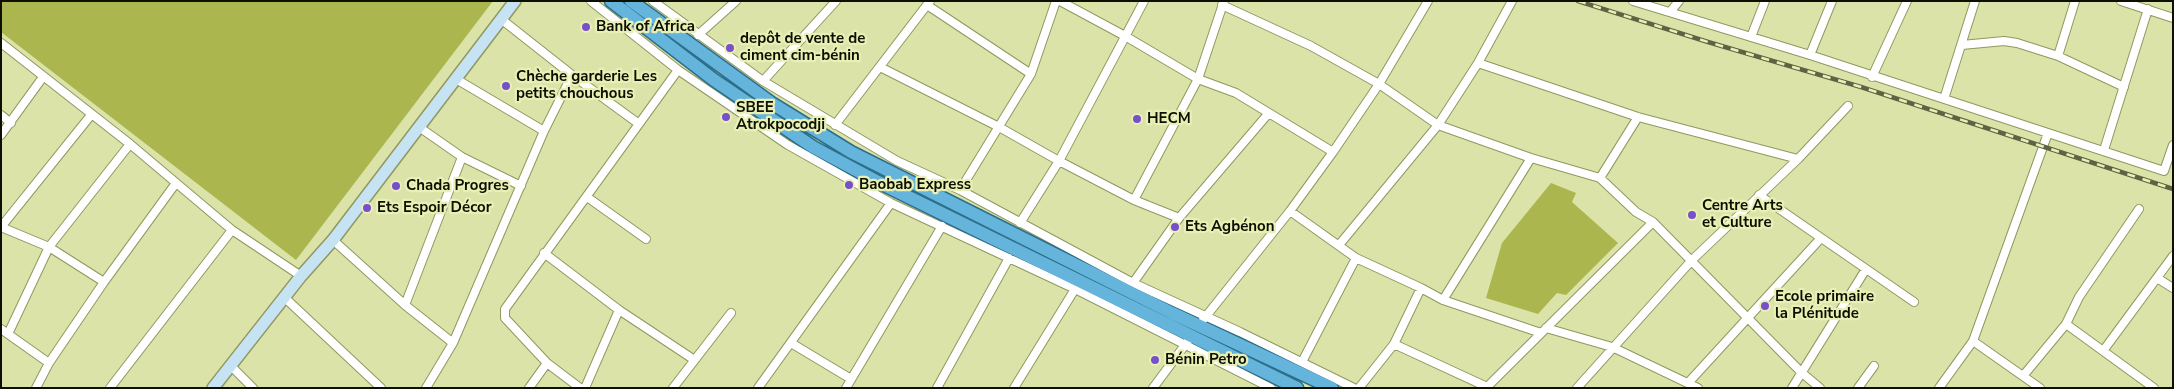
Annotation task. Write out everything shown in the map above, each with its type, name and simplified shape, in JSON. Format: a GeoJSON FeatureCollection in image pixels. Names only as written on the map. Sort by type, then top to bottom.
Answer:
{"type":"FeatureCollection","features":[{"type":"Feature","properties":{"kind":"highway"},"geometry":{"type":"LineString","coordinates":[[611,1],[714,80],[813,147],[878,182],[1196,331],[1332,388]]}},
{"type":"Feature","properties":{"kind":"highway"},"geometry":{"type":"LineString","coordinates":[[632,1],[773,104],[828,139],[885,171],[1196,331],[1297,388]]}},
{"type":"Feature","properties":{"kind":"main road"},"geometry":{"type":"LineString","coordinates":[[214,388],[284,297],[333,240],[515,1]]}},
{"type":"Feature","properties":{"kind":"street"},"geometry":{"type":"LineString","coordinates":[[591,1],[678,70],[788,145],[892,203],[1075,288],[1196,331],[1302,362],[1354,388]]}},
{"type":"Feature","properties":{"kind":"street"},"geometry":{"type":"LineString","coordinates":[[653,1],[763,81],[835,125],[897,160],[960,190],[1133,284],[1271,388]]}},
{"type":"Feature","properties":{"kind":"street"},"geometry":{"type":"LineString","coordinates":[[698,35],[736,1]]}},
{"type":"Feature","properties":{"kind":"street"},"geometry":{"type":"LineString","coordinates":[[763,81],[836,1]]}},
{"type":"Feature","properties":{"kind":"street"},"geometry":{"type":"LineString","coordinates":[[960,190],[1031,74],[1058,1],[1125,36],[1198,79],[1236,93],[1333,152]]}},
{"type":"Feature","properties":{"kind":"street"},"geometry":{"type":"LineString","coordinates":[[1020,223],[1059,161],[1144,1]]}},
{"type":"Feature","properties":{"kind":"street"},"geometry":{"type":"LineString","coordinates":[[1153,388],[1290,211],[1333,152],[1379,84],[1428,1]]}},
{"type":"Feature","properties":{"kind":"street"},"geometry":{"type":"LineString","coordinates":[[1339,245],[1438,125],[1478,63],[1512,1]]}},
{"type":"Feature","properties":{"kind":"street"},"geometry":{"type":"LineString","coordinates":[[1633,1],[1810,55],[1872,77],[2104,150],[2164,171],[2173,145]]}},
{"type":"Feature","properties":{"kind":"street"},"geometry":{"type":"LineString","coordinates":[[1670,12],[1679,1]]}},
{"type":"Feature","properties":{"kind":"street"},"geometry":{"type":"LineString","coordinates":[[1751,37],[1765,1]]}},
{"type":"Feature","properties":{"kind":"street"},"geometry":{"type":"LineString","coordinates":[[1810,55],[1832,1]]}},
{"type":"Feature","properties":{"kind":"street"},"geometry":{"type":"LineString","coordinates":[[1872,77],[1907,1]]}},
{"type":"Feature","properties":{"kind":"street"},"geometry":{"type":"LineString","coordinates":[[1944,99],[1975,1]]}},
{"type":"Feature","properties":{"kind":"street"},"geometry":{"type":"LineString","coordinates":[[2058,56],[2075,1]]}},
{"type":"Feature","properties":{"kind":"street"},"geometry":{"type":"LineString","coordinates":[[2121,1],[2173,18]]}},
{"type":"Feature","properties":{"kind":"street"},"geometry":{"type":"LineString","coordinates":[[835,125],[928,3],[1031,74]]}},
{"type":"Feature","properties":{"kind":"street"},"geometry":{"type":"LineString","coordinates":[[1134,200],[1198,79],[1223,3],[1311,46],[1379,84],[1438,125],[1531,158],[1600,178],[1636,212],[1653,222],[1801,372],[1820,388]]}},
{"type":"Feature","properties":{"kind":"street"},"geometry":{"type":"LineString","coordinates":[[2104,150],[2148,9]]}},
{"type":"Feature","properties":{"kind":"street"},"geometry":{"type":"LineString","coordinates":[[501,19],[572,75],[639,124]]}},
{"type":"Feature","properties":{"kind":"street"},"geometry":{"type":"LineString","coordinates":[[1962,45],[2010,41],[2058,56],[2124,86]]}},
{"type":"Feature","properties":{"kind":"street"},"geometry":{"type":"LineString","coordinates":[[1,43],[130,144],[232,230],[301,276]]}},
{"type":"Feature","properties":{"kind":"street"},"geometry":{"type":"LineString","coordinates":[[1478,63],[1638,117],[1798,159]]}},
{"type":"Feature","properties":{"kind":"street"},"geometry":{"type":"LineString","coordinates":[[880,67],[999,127],[1134,200],[1179,218]]}},
{"type":"Feature","properties":{"kind":"street"},"geometry":{"type":"LineString","coordinates":[[580,388],[547,363],[505,318],[505,309],[678,70]]}},
{"type":"Feature","properties":{"kind":"street"},"geometry":{"type":"LineString","coordinates":[[426,388],[453,343],[544,131],[572,75]]}},
{"type":"Feature","properties":{"kind":"street"},"geometry":{"type":"LineString","coordinates":[[1,135],[44,77]]}},
{"type":"Feature","properties":{"kind":"street"},"geometry":{"type":"LineString","coordinates":[[456,79],[544,131]]}},
{"type":"Feature","properties":{"kind":"street"},"geometry":{"type":"LineString","coordinates":[[1577,388],[1692,260],[1758,195],[1798,159],[1848,106]]}},
{"type":"Feature","properties":{"kind":"street"},"geometry":{"type":"LineString","coordinates":[[1133,284],[1179,218],[1268,114]]}},
{"type":"Feature","properties":{"kind":"street"},"geometry":{"type":"LineString","coordinates":[[1,115],[11,123]]}},
{"type":"Feature","properties":{"kind":"street"},"geometry":{"type":"LineString","coordinates":[[91,115],[1,227],[49,247],[104,282]]}},
{"type":"Feature","properties":{"kind":"street"},"geometry":{"type":"LineString","coordinates":[[1600,178],[1638,117]]}},
{"type":"Feature","properties":{"kind":"street"},"geometry":{"type":"LineString","coordinates":[[419,127],[462,156],[521,186]]}},
{"type":"Feature","properties":{"kind":"street"},"geometry":{"type":"LineString","coordinates":[[1939,388],[1973,341],[2048,132]]}},
{"type":"Feature","properties":{"kind":"street"},"geometry":{"type":"LineString","coordinates":[[49,363],[4,332],[49,247],[130,144]]}},
{"type":"Feature","properties":{"kind":"street"},"geometry":{"type":"LineString","coordinates":[[405,305],[462,156]]}},
{"type":"Feature","properties":{"kind":"street"},"geometry":{"type":"LineString","coordinates":[[1443,300],[1531,158]]}},
{"type":"Feature","properties":{"kind":"street"},"geometry":{"type":"LineString","coordinates":[[36,388],[49,363],[104,282],[176,183]]}},
{"type":"Feature","properties":{"kind":"street"},"geometry":{"type":"LineString","coordinates":[[1758,195],[1914,302]]}},
{"type":"Feature","properties":{"kind":"street"},"geometry":{"type":"LineString","coordinates":[[587,197],[646,239]]}},
{"type":"Feature","properties":{"kind":"street"},"geometry":{"type":"LineString","coordinates":[[758,388],[892,203]]}},
{"type":"Feature","properties":{"kind":"street"},"geometry":{"type":"LineString","coordinates":[[2023,376],[2066,324],[2079,297],[2139,209]]}},
{"type":"Feature","properties":{"kind":"street"},"geometry":{"type":"LineString","coordinates":[[1290,211],[1356,258],[1443,300],[1544,331],[1612,347],[1698,388]]}},
{"type":"Feature","properties":{"kind":"street"},"geometry":{"type":"LineString","coordinates":[[1394,344],[1486,387],[1653,222]]}},
{"type":"Feature","properties":{"kind":"street"},"geometry":{"type":"LineString","coordinates":[[846,388],[942,226]]}},
{"type":"Feature","properties":{"kind":"street"},"geometry":{"type":"LineString","coordinates":[[110,388],[232,230]]}},
{"type":"Feature","properties":{"kind":"street"},"geometry":{"type":"LineString","coordinates":[[1688,383],[1821,238]]}},
{"type":"Feature","properties":{"kind":"street"},"geometry":{"type":"LineString","coordinates":[[333,240],[405,305],[453,343]]}},
{"type":"Feature","properties":{"kind":"street"},"geometry":{"type":"LineString","coordinates":[[544,253],[619,310],[693,360]]}},
{"type":"Feature","properties":{"kind":"street"},"geometry":{"type":"LineString","coordinates":[[2103,351],[2173,256]]}},
{"type":"Feature","properties":{"kind":"street"},"geometry":{"type":"LineString","coordinates":[[936,388],[1009,258]]}},
{"type":"Feature","properties":{"kind":"street"},"geometry":{"type":"LineString","coordinates":[[1302,362],[1356,258]]}},
{"type":"Feature","properties":{"kind":"street"},"geometry":{"type":"LineString","coordinates":[[1792,388],[1866,269]]}},
{"type":"Feature","properties":{"kind":"street"},"geometry":{"type":"LineString","coordinates":[[2157,278],[2173,288]]}},
{"type":"Feature","properties":{"kind":"street"},"geometry":{"type":"LineString","coordinates":[[1014,388],[1075,288]]}},
{"type":"Feature","properties":{"kind":"street"},"geometry":{"type":"LineString","coordinates":[[1359,388],[1394,344],[1421,288]]}},
{"type":"Feature","properties":{"kind":"street"},"geometry":{"type":"LineString","coordinates":[[284,297],[381,388]]}},
{"type":"Feature","properties":{"kind":"street"},"geometry":{"type":"LineString","coordinates":[[585,388],[619,310]]}},
{"type":"Feature","properties":{"kind":"street"},"geometry":{"type":"LineString","coordinates":[[673,388],[731,313]]}},
{"type":"Feature","properties":{"kind":"street"},"geometry":{"type":"LineString","coordinates":[[2066,324],[2154,388]]}},
{"type":"Feature","properties":{"kind":"street"},"geometry":{"type":"LineString","coordinates":[[1973,341],[2040,388]]}},
{"type":"Feature","properties":{"kind":"street"},"geometry":{"type":"LineString","coordinates":[[791,343],[852,379]]}},
{"type":"Feature","properties":{"kind":"street"},"geometry":{"type":"LineString","coordinates":[[529,388],[547,363]]}},
{"type":"Feature","properties":{"kind":"street"},"geometry":{"type":"LineString","coordinates":[[231,366],[253,388]]}},
{"type":"Feature","properties":{"kind":"street"},"geometry":{"type":"LineString","coordinates":[[1858,388],[1874,366]]}},
{"type":"Feature","properties":{"kind":"green space"},"geometry":{"type":"Polygon","coordinates":[[[1,1],[493,1],[296,260],[1,32],[1,1]]]}},
{"type":"Feature","properties":{"kind":"green space"},"geometry":{"type":"Polygon","coordinates":[[[1551,183],[1576,193],[1572,202],[1618,243],[1566,295],[1557,293],[1538,314],[1486,298],[1502,243],[1551,183]]]}},
{"type":"Feature","properties":{"kind":"railway"},"geometry":{"type":"LineString","coordinates":[[1578,1],[1861,87],[2173,189]]}},
{"type":"Feature","properties":{"kind":"place","name":"Bank of Africa"},"geometry":{"type":"Point","coordinates":[586,27]}},
{"type":"Feature","properties":{"kind":"place","name":"depôt de vente de ciment cim-bénin"},"geometry":{"type":"Point","coordinates":[730,48]}},
{"type":"Feature","properties":{"kind":"place","name":"Chèche garderie Les petits chouchous"},"geometry":{"type":"Point","coordinates":[506,86]}},
{"type":"Feature","properties":{"kind":"place","name":"SBEE Atrokpocodji"},"geometry":{"type":"Point","coordinates":[726,117]}},
{"type":"Feature","properties":{"kind":"place","name":"HECM"},"geometry":{"type":"Point","coordinates":[1137,119]}},
{"type":"Feature","properties":{"kind":"place","name":"Baobab Express"},"geometry":{"type":"Point","coordinates":[849,185]}},
{"type":"Feature","properties":{"kind":"place","name":"Chada Progres"},"geometry":{"type":"Point","coordinates":[396,186]}},
{"type":"Feature","properties":{"kind":"place","name":"Ets Espoir Décor"},"geometry":{"type":"Point","coordinates":[367,208]}},
{"type":"Feature","properties":{"kind":"place","name":"Centre Arts et Culture"},"geometry":{"type":"Point","coordinates":[1692,215]}},
{"type":"Feature","properties":{"kind":"place","name":"Ets Agbénon"},"geometry":{"type":"Point","coordinates":[1175,227]}},
{"type":"Feature","properties":{"kind":"place","name":"Ecole primaire la Plénitude"},"geometry":{"type":"Point","coordinates":[1765,306]}},
{"type":"Feature","properties":{"kind":"place","name":"Bénin Petro"},"geometry":{"type":"Point","coordinates":[1155,360]}}]}
